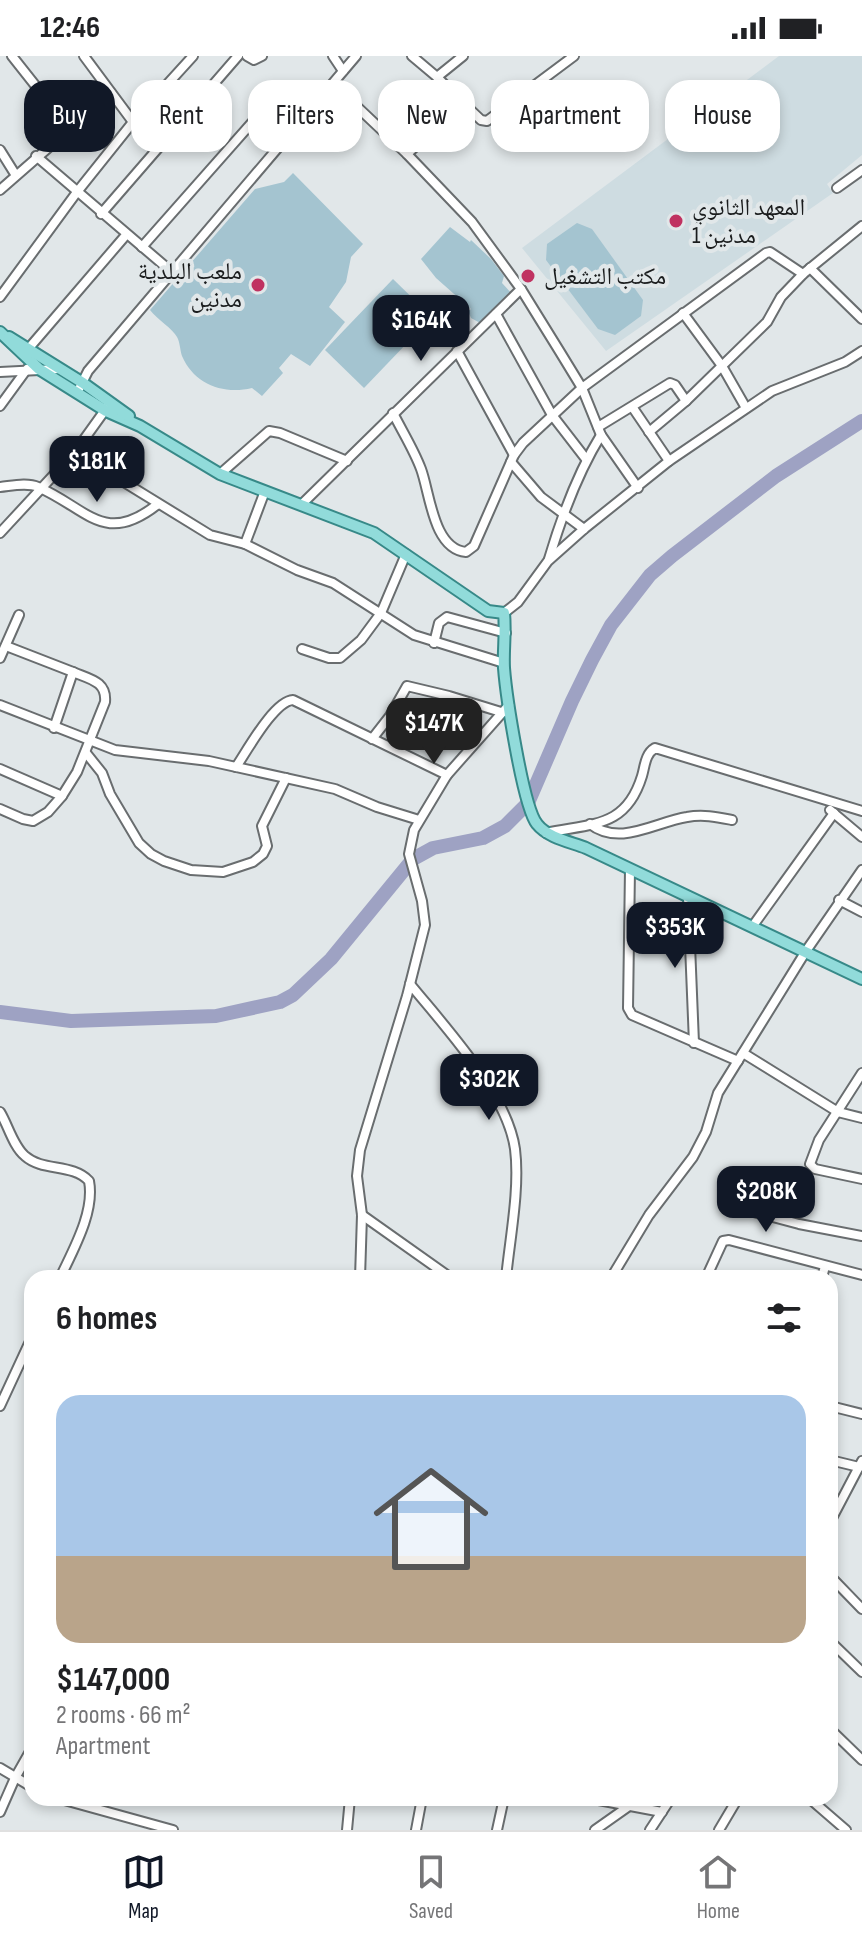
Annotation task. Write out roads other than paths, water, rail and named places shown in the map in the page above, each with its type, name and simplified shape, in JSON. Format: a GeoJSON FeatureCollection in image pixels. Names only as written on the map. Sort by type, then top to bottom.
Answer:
{"type":"FeatureCollection","features":[{"type":"Feature","properties":{"kind":"main road"},"geometry":{"type":"LineString","coordinates":[[76,385],[61,370],[0,332],[33,369],[76,385],[220,474],[374,533],[488,611],[504,613],[505,708],[534,820],[546,833],[630,869],[862,979]]}},
{"type":"Feature","properties":{"kind":"street"},"geometry":{"type":"LineString","coordinates":[[12,56],[31,80]]}},
{"type":"Feature","properties":{"kind":"street"},"geometry":{"type":"LineString","coordinates":[[84,56],[102,80]]}},
{"type":"Feature","properties":{"kind":"street"},"geometry":{"type":"LineString","coordinates":[[171,80],[193,56]]}},
{"type":"Feature","properties":{"kind":"street"},"geometry":{"type":"LineString","coordinates":[[101,214],[238,56]]}},
{"type":"Feature","properties":{"kind":"street"},"geometry":{"type":"LineString","coordinates":[[247,56],[254,60],[262,56]]}},
{"type":"Feature","properties":{"kind":"street"},"geometry":{"type":"LineString","coordinates":[[333,56],[343,71]]}},
{"type":"Feature","properties":{"kind":"street"},"geometry":{"type":"LineString","coordinates":[[336,80],[356,56]]}},
{"type":"Feature","properties":{"kind":"street"},"geometry":{"type":"LineString","coordinates":[[412,56],[440,80]]}},
{"type":"Feature","properties":{"kind":"street"},"geometry":{"type":"LineString","coordinates":[[437,77],[463,56]]}},
{"type":"Feature","properties":{"kind":"street"},"geometry":{"type":"LineString","coordinates":[[475,114],[487,121],[574,56]]}},
{"type":"Feature","properties":{"kind":"street"},"geometry":{"type":"LineString","coordinates":[[115,98],[131,119]]}},
{"type":"Feature","properties":{"kind":"street"},"geometry":{"type":"LineString","coordinates":[[362,111],[463,209],[521,289],[582,388],[600,431],[638,488]]}},
{"type":"Feature","properties":{"kind":"street"},"geometry":{"type":"LineString","coordinates":[[0,297],[131,124]]}},
{"type":"Feature","properties":{"kind":"street"},"geometry":{"type":"LineString","coordinates":[[142,247],[248,127]]}},
{"type":"Feature","properties":{"kind":"street"},"geometry":{"type":"LineString","coordinates":[[0,150],[15,174]]}},
{"type":"Feature","properties":{"kind":"street"},"geometry":{"type":"LineString","coordinates":[[0,190],[41,152]]}},
{"type":"Feature","properties":{"kind":"street"},"geometry":{"type":"LineString","coordinates":[[76,385],[274,152]]}},
{"type":"Feature","properties":{"kind":"street"},"geometry":{"type":"LineString","coordinates":[[36,156],[173,273]]}},
{"type":"Feature","properties":{"kind":"street"},"geometry":{"type":"LineString","coordinates":[[837,188],[862,170]]}},
{"type":"Feature","properties":{"kind":"street"},"geometry":{"type":"LineString","coordinates":[[649,432],[686,401],[767,322],[781,297],[807,271],[862,226]]}},
{"type":"Feature","properties":{"kind":"street"},"geometry":{"type":"LineString","coordinates":[[29,348],[126,235]]}},
{"type":"Feature","properties":{"kind":"street"},"geometry":{"type":"LineString","coordinates":[[393,413],[422,472],[436,525],[461,552],[469,551],[474,546],[512,459],[552,415],[582,388],[768,251],[807,271],[862,319]]}},
{"type":"Feature","properties":{"kind":"street"},"geometry":{"type":"LineString","coordinates":[[302,504],[521,289]]}},
{"type":"Feature","properties":{"kind":"street"},"geometry":{"type":"LineString","coordinates":[[683,313],[722,366],[746,408]]}},
{"type":"Feature","properties":{"kind":"street"},"geometry":{"type":"LineString","coordinates":[[496,314],[552,415],[586,459]]}},
{"type":"Feature","properties":{"kind":"street"},"geometry":{"type":"LineString","coordinates":[[457,351],[512,459],[541,497],[584,529]]}},
{"type":"Feature","properties":{"kind":"street"},"geometry":{"type":"LineString","coordinates":[[504,613],[518,602],[548,561],[669,461],[772,391],[845,362],[862,351]]}},
{"type":"Feature","properties":{"kind":"street"},"geometry":{"type":"LineString","coordinates":[[0,406],[33,369]]}},
{"type":"Feature","properties":{"kind":"street"},"geometry":{"type":"LineString","coordinates":[[0,372],[61,370]]}},
{"type":"Feature","properties":{"kind":"street"},"geometry":{"type":"LineString","coordinates":[[548,561],[563,514],[600,431],[670,383],[675,385],[686,401]]}},
{"type":"Feature","properties":{"kind":"street"},"geometry":{"type":"LineString","coordinates":[[0,533],[75,452],[109,406]]}},
{"type":"Feature","properties":{"kind":"street"},"geometry":{"type":"LineString","coordinates":[[633,408],[669,461]]}},
{"type":"Feature","properties":{"kind":"street"},"geometry":{"type":"LineString","coordinates":[[220,474],[269,431],[347,461]]}},
{"type":"Feature","properties":{"kind":"street"},"geometry":{"type":"LineString","coordinates":[[75,452],[210,535],[245,544],[297,570],[333,583],[414,635],[504,663]]}},
{"type":"Feature","properties":{"kind":"street"},"geometry":{"type":"LineString","coordinates":[[0,487],[33,485],[102,524],[130,522],[158,504]]}},
{"type":"Feature","properties":{"kind":"street"},"geometry":{"type":"LineString","coordinates":[[245,544],[265,491]]}},
{"type":"Feature","properties":{"kind":"street"},"geometry":{"type":"LineString","coordinates":[[0,518],[9,523]]}},
{"type":"Feature","properties":{"kind":"street"},"geometry":{"type":"LineString","coordinates":[[302,649],[329,658],[340,658],[361,640],[381,613],[406,554]]}},
{"type":"Feature","properties":{"kind":"street"},"geometry":{"type":"LineString","coordinates":[[0,658],[19,615]]}},
{"type":"Feature","properties":{"kind":"street"},"geometry":{"type":"LineString","coordinates":[[434,643],[439,623],[444,618],[506,633]]}},
{"type":"Feature","properties":{"kind":"street"},"geometry":{"type":"LineString","coordinates":[[0,809],[33,821],[48,812],[74,779],[105,702],[105,693],[97,682],[6,646]]}},
{"type":"Feature","properties":{"kind":"street"},"geometry":{"type":"LineString","coordinates":[[54,728],[73,672]]}},
{"type":"Feature","properties":{"kind":"street"},"geometry":{"type":"LineString","coordinates":[[360,1270],[362,1215],[357,1176],[360,1150],[425,925],[409,854],[410,842],[419,820],[447,775],[505,708],[407,686],[372,739]]}},
{"type":"Feature","properties":{"kind":"street"},"geometry":{"type":"LineString","coordinates":[[236,767],[274,711],[286,701],[293,700],[447,775]]}},
{"type":"Feature","properties":{"kind":"street"},"geometry":{"type":"LineString","coordinates":[[0,705],[123,752],[185,757],[335,789],[419,820]]}},
{"type":"Feature","properties":{"kind":"street"},"geometry":{"type":"LineString","coordinates":[[546,833],[602,823],[618,816],[635,796],[648,753],[655,748],[862,811]]}},
{"type":"Feature","properties":{"kind":"street"},"geometry":{"type":"LineString","coordinates":[[86,753],[102,773],[110,794],[143,847],[164,861],[191,870],[232,870],[263,854],[267,846],[262,826],[286,778]]}},
{"type":"Feature","properties":{"kind":"street"},"geometry":{"type":"LineString","coordinates":[[0,769],[62,796]]}},
{"type":"Feature","properties":{"kind":"street"},"geometry":{"type":"LineString","coordinates":[[818,799],[862,837]]}},
{"type":"Feature","properties":{"kind":"street"},"geometry":{"type":"LineString","coordinates":[[752,927],[834,813]]}},
{"type":"Feature","properties":{"kind":"street"},"geometry":{"type":"LineString","coordinates":[[589,824],[600,832],[620,835],[690,816],[732,820]]}},
{"type":"Feature","properties":{"kind":"street"},"geometry":{"type":"LineString","coordinates":[[630,869],[628,1008],[636,1019],[738,1061]]}},
{"type":"Feature","properties":{"kind":"street"},"geometry":{"type":"LineString","coordinates":[[616,1270],[649,1215],[693,1157],[706,1132],[718,1093],[806,951],[862,870]]}},
{"type":"Feature","properties":{"kind":"street"},"geometry":{"type":"LineString","coordinates":[[688,896],[694,1043]]}},
{"type":"Feature","properties":{"kind":"street"},"geometry":{"type":"LineString","coordinates":[[839,900],[862,912]]}},
{"type":"Feature","properties":{"kind":"street"},"geometry":{"type":"LineString","coordinates":[[410,984],[476,1068],[509,1128],[515,1149],[515,1177],[507,1270]]}},
{"type":"Feature","properties":{"kind":"street"},"geometry":{"type":"LineString","coordinates":[[743,1053],[838,1112],[862,1118]]}},
{"type":"Feature","properties":{"kind":"street"},"geometry":{"type":"LineString","coordinates":[[862,1073],[819,1140],[810,1164],[815,1169],[862,1179]]}},
{"type":"Feature","properties":{"kind":"street"},"geometry":{"type":"LineString","coordinates":[[0,1112],[19,1151],[26,1158],[80,1173],[89,1181],[85,1218],[63,1270]]}},
{"type":"Feature","properties":{"kind":"street"},"geometry":{"type":"LineString","coordinates":[[739,1208],[862,1236]]}},
{"type":"Feature","properties":{"kind":"street"},"geometry":{"type":"LineString","coordinates":[[362,1215],[440,1270]]}},
{"type":"Feature","properties":{"kind":"street"},"geometry":{"type":"LineString","coordinates":[[709,1270],[719,1246],[729,1240],[862,1275]]}},
{"type":"Feature","properties":{"kind":"street"},"geometry":{"type":"LineString","coordinates":[[824,1270],[825,1266]]}},
{"type":"Feature","properties":{"kind":"street"},"geometry":{"type":"LineString","coordinates":[[0,1406],[24,1354]]}},
{"type":"Feature","properties":{"kind":"street"},"geometry":{"type":"LineString","coordinates":[[838,1408],[862,1414]]}},
{"type":"Feature","properties":{"kind":"street"},"geometry":{"type":"LineString","coordinates":[[838,1461],[860,1464],[838,1507]]}},
{"type":"Feature","properties":{"kind":"street"},"geometry":{"type":"LineString","coordinates":[[838,1584],[862,1609]]}},
{"type":"Feature","properties":{"kind":"street"},"geometry":{"type":"LineString","coordinates":[[838,1649],[862,1672]]}},
{"type":"Feature","properties":{"kind":"street"},"geometry":{"type":"LineString","coordinates":[[838,1737],[862,1760]]}},
{"type":"Feature","properties":{"kind":"street"},"geometry":{"type":"LineString","coordinates":[[0,1812],[24,1762]]}},
{"type":"Feature","properties":{"kind":"street"},"geometry":{"type":"LineString","coordinates":[[0,1768],[24,1783]]}},
{"type":"Feature","properties":{"kind":"street"},"geometry":{"type":"LineString","coordinates":[[86,1806],[173,1830]]}},
{"type":"Feature","properties":{"kind":"street"},"geometry":{"type":"LineString","coordinates":[[347,1830],[349,1806]]}},
{"type":"Feature","properties":{"kind":"street"},"geometry":{"type":"LineString","coordinates":[[416,1830],[420,1806]]}},
{"type":"Feature","properties":{"kind":"street"},"geometry":{"type":"LineString","coordinates":[[497,1830],[502,1806]]}},
{"type":"Feature","properties":{"kind":"street"},"geometry":{"type":"LineString","coordinates":[[595,1830],[629,1806],[662,1812]]}},
{"type":"Feature","properties":{"kind":"street"},"geometry":{"type":"LineString","coordinates":[[650,1830],[666,1806]]}},
{"type":"Feature","properties":{"kind":"street"},"geometry":{"type":"LineString","coordinates":[[719,1830],[733,1806]]}},
{"type":"Feature","properties":{"kind":"street"},"geometry":{"type":"LineString","coordinates":[[818,1806],[846,1830]]}},
{"type":"Feature","properties":{"kind":"waterway"},"geometry":{"type":"LineString","coordinates":[[0,1012],[71,1021],[216,1016],[280,1002],[293,995],[331,959],[413,859],[433,848],[483,838],[505,826],[528,803],[592,660],[611,625],[650,575],[776,476],[862,421]]}},
{"type":"Feature","properties":{"kind":"place","name":"المعهد الثانوي مدنين 1"},"geometry":{"type":"Point","coordinates":[676,221]}},
{"type":"Feature","properties":{"kind":"place","name":"مكتب التشغيل"},"geometry":{"type":"Point","coordinates":[528,276]}},
{"type":"Feature","properties":{"kind":"place","name":"ملعب البلدية مدنين"},"geometry":{"type":"Point","coordinates":[258,285]}}]}
